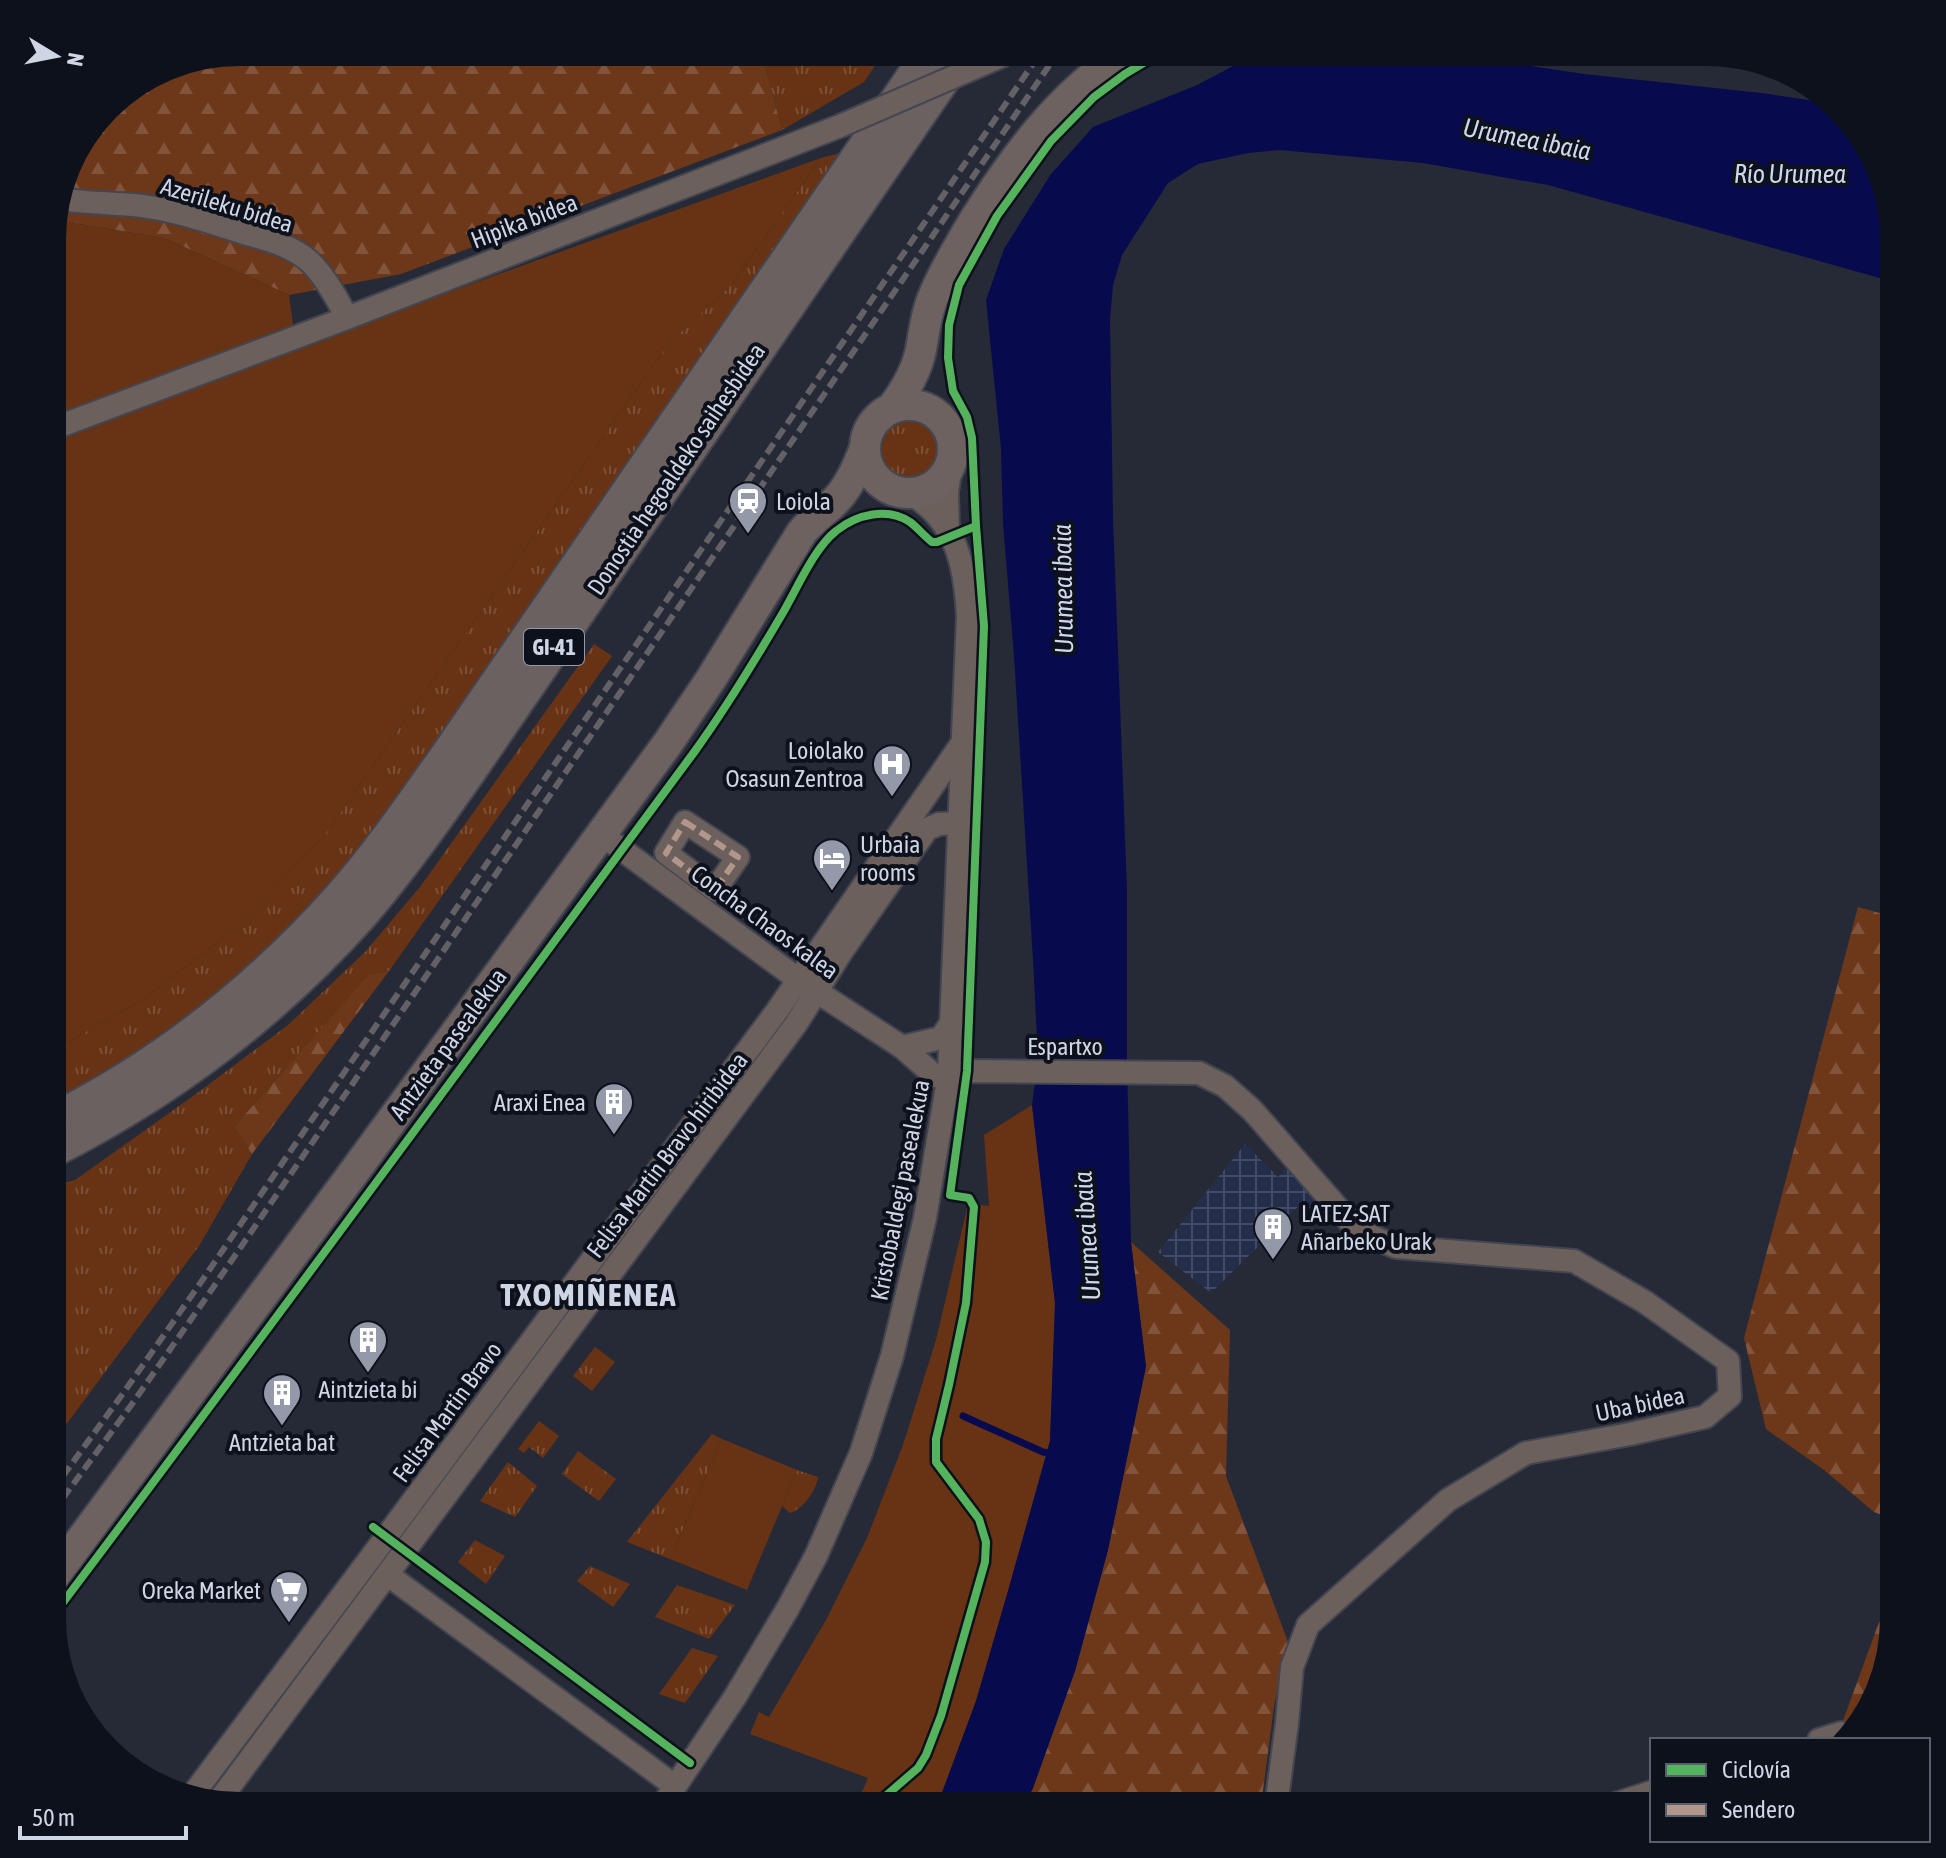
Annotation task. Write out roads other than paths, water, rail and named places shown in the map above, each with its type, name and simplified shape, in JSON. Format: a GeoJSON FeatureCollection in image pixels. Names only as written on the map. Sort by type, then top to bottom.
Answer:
{"type":"FeatureCollection","features":[{"type":"Feature","properties":{"kind":"main road","name":"Donostia hegoaldeko saihesbidea"},"geometry":{"type":"LineString","coordinates":[[66,1113],[121,1082],[214,1017],[301,939],[370,862],[448,755],[921,66]]}},
{"type":"Feature","properties":{"kind":"main road","name":"Donostia hegoaldeko saihesbidea"},"geometry":{"type":"LineString","coordinates":[[66,1142],[135,1104],[230,1037],[319,958],[399,868],[951,66]]}},
{"type":"Feature","properties":{"kind":"main road"},"geometry":{"type":"LineString","coordinates":[[892,408],[915,405],[926,408],[944,422],[950,432],[953,443],[951,466],[930,489],[902,492],[875,478],[866,459],[866,438],[876,420],[892,408],[908,382],[920,354],[932,300],[964,237],[991,194],[1029,142],[1071,94],[1106,66]]}},
{"type":"Feature","properties":{"kind":"main road"},"geometry":{"type":"LineString","coordinates":[[920,354],[936,414]]}},
{"type":"Feature","properties":{"kind":"main road","name":"Antzieta pasealekua"},"geometry":{"type":"LineString","coordinates":[[66,1560],[602,835],[703,692],[802,532],[833,503],[852,478],[865,448]]}},
{"type":"Feature","properties":{"kind":"main road","name":"Antzieta pasealekua"},"geometry":{"type":"LineString","coordinates":[[833,503],[863,494],[902,492]]}},
{"type":"Feature","properties":{"kind":"street","name":"Hipika bidea"},"geometry":{"type":"LineString","coordinates":[[66,424],[840,126],[980,66]]}},
{"type":"Feature","properties":{"kind":"street","name":"Azerileku bidea"},"geometry":{"type":"LineString","coordinates":[[70,201],[185,214],[291,249],[310,262],[337,297],[347,318]]}},
{"type":"Feature","properties":{"kind":"street","name":"Kristobaldegi pasealekua"},"geometry":{"type":"LineString","coordinates":[[671,1792],[735,1697],[822,1543],[861,1453],[892,1356],[925,1218],[949,1074],[964,741],[967,603],[961,565],[948,529],[947,492],[951,466]]}},
{"type":"Feature","properties":{"kind":"street","name":"Kristobaldegi pasealekua"},"geometry":{"type":"LineString","coordinates":[[902,492],[932,509],[948,529]]}},
{"type":"Feature","properties":{"kind":"street"},"geometry":{"type":"LineString","coordinates":[[808,986],[964,741]]}},
{"type":"Feature","properties":{"kind":"street","name":"Felisa Martin Bravo hiribidea"},"geometry":{"type":"LineString","coordinates":[[226,1792],[796,1024],[808,986],[842,951],[927,829],[939,824],[960,823]]}},
{"type":"Feature","properties":{"kind":"street","name":"Concha Chaos kalea"},"geometry":{"type":"LineString","coordinates":[[602,835],[808,986],[902,1047],[935,1076],[949,1074]]}},
{"type":"Feature","properties":{"kind":"street","name":"Felisa Martin Bravo"},"geometry":{"type":"LineString","coordinates":[[198,1787],[808,986]]}},
{"type":"Feature","properties":{"kind":"street"},"geometry":{"type":"LineString","coordinates":[[902,1047],[941,1038],[953,1020]]}},
{"type":"Feature","properties":{"kind":"street","name":"Espartxo"},"geometry":{"type":"LineString","coordinates":[[949,1074],[967,1071],[1181,1072]]}},
{"type":"Feature","properties":{"kind":"street","name":"Uba bidea"},"geometry":{"type":"LineString","coordinates":[[1181,1072],[1199,1073],[1225,1086],[1252,1110],[1357,1230],[1396,1247],[1574,1261],[1645,1302],[1728,1361],[1730,1396],[1705,1417],[1526,1453],[1448,1500],[1308,1625],[1292,1667],[1278,1792]]}},
{"type":"Feature","properties":{"kind":"street"},"geometry":{"type":"LineString","coordinates":[[388,1575],[675,1786]]}},
{"type":"Feature","properties":{"kind":"water","name":"Río Urumea"},"geometry":{"type":"Polygon","coordinates":[[[1233,66],[1530,66],[1810,100],[1851,143],[1871,183],[1880,227],[1880,278],[1548,185],[1423,163],[1279,150],[1198,164],[1168,183],[1122,255],[1113,285],[1110,319],[1113,518],[1127,890],[1131,1242],[1146,1366],[1108,1550],[1075,1671],[1033,1788],[1031,1792],[942,1792],[976,1701],[1050,1441],[1055,1303],[1032,1105],[1038,1059],[1033,960],[1003,524],[1001,449],[986,300],[1004,249],[1051,174],[1093,127],[1197,85],[1233,66]]]}},
{"type":"Feature","properties":{"kind":"waterway"},"geometry":{"type":"LineString","coordinates":[[963,1416],[1053,1454]]}},
{"type":"Feature","properties":{"kind":"railway"},"geometry":{"type":"LineString","coordinates":[[66,1472],[199,1285],[1031,66]]}},
{"type":"Feature","properties":{"kind":"railway"},"geometry":{"type":"LineString","coordinates":[[66,1494],[208,1295],[1049,66]]}},
{"type":"Feature","properties":{"kind":"place","name":"Loiola"},"geometry":{"type":"Point","coordinates":[748,535]}},
{"type":"Feature","properties":{"kind":"place","name":"Loiolako Osasun Zentroa"},"geometry":{"type":"Point","coordinates":[892,798]}},
{"type":"Feature","properties":{"kind":"place","name":"Urbaia rooms"},"geometry":{"type":"Point","coordinates":[832,892]}},
{"type":"Feature","properties":{"kind":"place","name":"Araxi Enea"},"geometry":{"type":"Point","coordinates":[614,1136]}},
{"type":"Feature","properties":{"kind":"place","name":"LATEZ-SAT Añarbeko Urak"},"geometry":{"type":"Point","coordinates":[1273,1261]}},
{"type":"Feature","properties":{"kind":"place","name":"Aintzieta bi"},"geometry":{"type":"Point","coordinates":[368,1374]}},
{"type":"Feature","properties":{"kind":"place","name":"Antzieta bat"},"geometry":{"type":"Point","coordinates":[282,1427]}},
{"type":"Feature","properties":{"kind":"place","name":"Oreka Market"},"geometry":{"type":"Point","coordinates":[289,1624]}},
{"type":"Feature","properties":{"kind":"district","name":"TXOMIÑENEA"},"geometry":{"type":"Point","coordinates":[589,1294]}},
{"type":"Feature","properties":{"kind":"water label","name":"Urumea ibaia"},"geometry":{"type":"Point","coordinates":[1527,139]}},
{"type":"Feature","properties":{"kind":"water label","name":"Urumea ibaia"},"geometry":{"type":"Point","coordinates":[1063,589]}},
{"type":"Feature","properties":{"kind":"water label","name":"Urumea ibaia"},"geometry":{"type":"Point","coordinates":[1087,1236]}}]}
